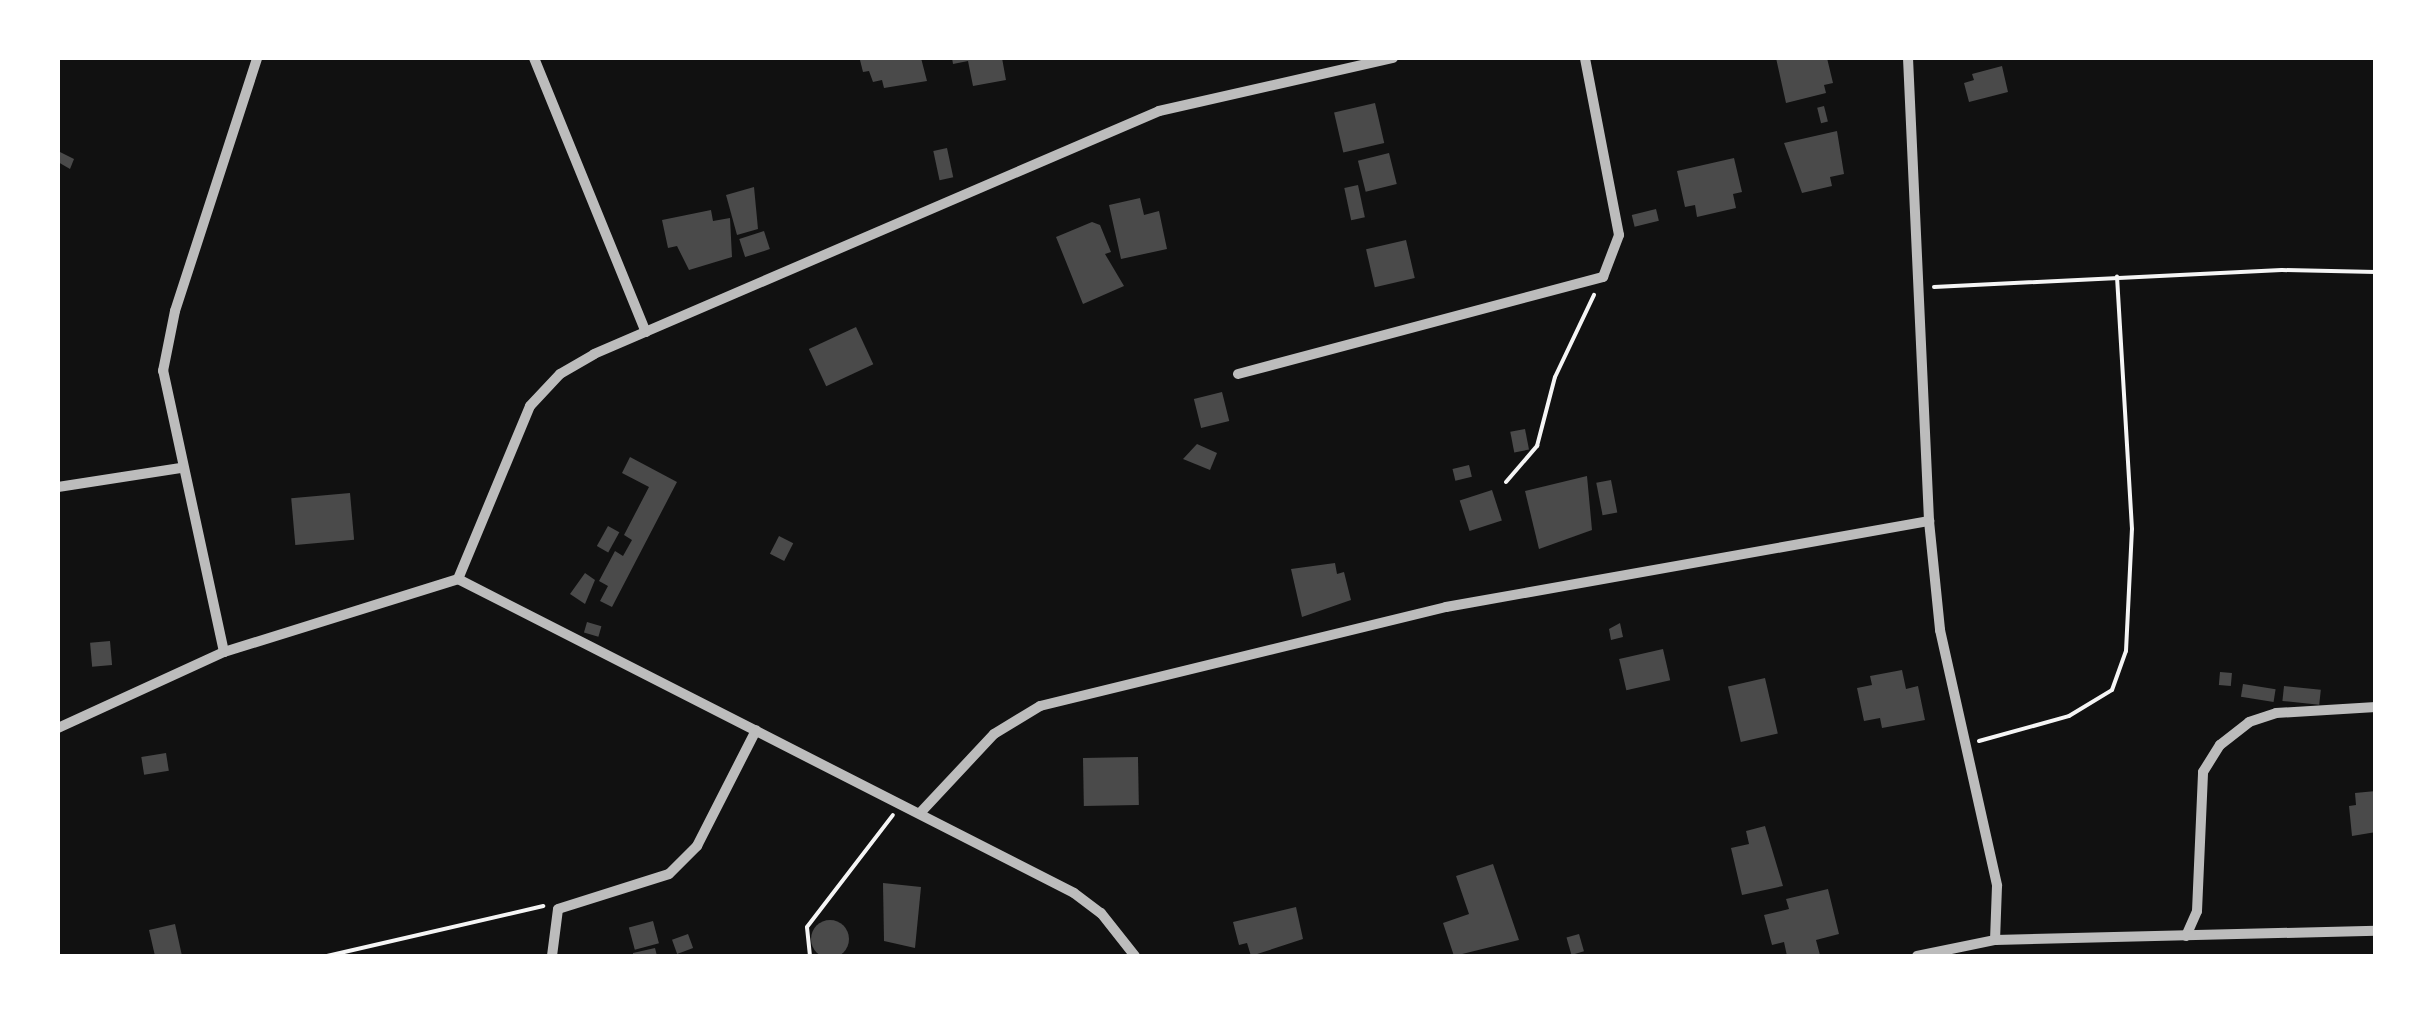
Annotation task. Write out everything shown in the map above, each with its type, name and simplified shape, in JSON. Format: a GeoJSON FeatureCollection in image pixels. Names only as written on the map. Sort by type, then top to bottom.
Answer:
{"type":"FeatureCollection","features":[{"type":"Feature","properties":{"kind":"street"},"geometry":{"type":"LineString","coordinates":[[224,652],[163,371],[175,311],[256,58]]}},
{"type":"Feature","properties":{"kind":"street"},"geometry":{"type":"LineString","coordinates":[[534,58],[646,332]]}},
{"type":"Feature","properties":{"kind":"street"},"geometry":{"type":"LineString","coordinates":[[458,580],[530,406],[560,374],[646,332],[1159,110],[1393,58]]}},
{"type":"Feature","properties":{"kind":"street"},"geometry":{"type":"LineString","coordinates":[[1238,374],[1602,277],[1619,235],[1584,58]]}},
{"type":"Feature","properties":{"kind":"street"},"geometry":{"type":"LineString","coordinates":[[1908,58],[1929,522],[1940,630],[1996,886],[1999,940],[2010,956]]}},
{"type":"Feature","properties":{"kind":"street"},"geometry":{"type":"LineString","coordinates":[[58,487],[181,468]]}},
{"type":"Feature","properties":{"kind":"street"},"geometry":{"type":"LineString","coordinates":[[921,812],[994,734],[1040,706],[1446,607],[1929,522]]}},
{"type":"Feature","properties":{"kind":"street"},"geometry":{"type":"LineString","coordinates":[[58,728],[224,652],[458,580],[1074,893],[1101,913],[1136,956]]}},
{"type":"Feature","properties":{"kind":"street"},"geometry":{"type":"LineString","coordinates":[[2186,936],[2197,911],[2203,772],[2220,745],[2249,722],[2276,713],[2376,707]]}},
{"type":"Feature","properties":{"kind":"street"},"geometry":{"type":"LineString","coordinates":[[552,956],[558,910],[572,900],[638,888],[669,874],[697,846],[756,730]]}},
{"type":"Feature","properties":{"kind":"street"},"geometry":{"type":"LineString","coordinates":[[1917,956],[1999,940],[2376,931]]}},
{"type":"Feature","properties":{"kind":"path"},"geometry":{"type":"LineString","coordinates":[[1920,288],[2117,276],[2376,272]]}},
{"type":"Feature","properties":{"kind":"path"},"geometry":{"type":"LineString","coordinates":[[1965,746],[2069,716],[2112,690],[2126,650],[2132,528],[2117,276]]}},
{"type":"Feature","properties":{"kind":"path"},"geometry":{"type":"LineString","coordinates":[[1506,482],[1537,446],[1555,377],[1602,277]]}},
{"type":"Feature","properties":{"kind":"path"},"geometry":{"type":"LineString","coordinates":[[810,956],[807,927],[902,803]]}},
{"type":"Feature","properties":{"kind":"path"},"geometry":{"type":"LineString","coordinates":[[327,956],[572,900]]}},
{"type":"Feature","properties":{"kind":"building"},"geometry":{"type":"Polygon","coordinates":[[[921,58],[927,81],[884,88],[882,80],[873,82],[869,71],[863,72],[860,60],[921,58]]]}},
{"type":"Feature","properties":{"kind":"building"},"geometry":{"type":"Polygon","coordinates":[[[952,58],[1002,58],[1006,80],[973,86],[968,61],[953,64],[952,58]]]}},
{"type":"Feature","properties":{"kind":"building"},"geometry":{"type":"Polygon","coordinates":[[[1776,58],[1827,58],[1833,83],[1824,85],[1826,93],[1786,103],[1776,58]]]}},
{"type":"Feature","properties":{"kind":"building"},"geometry":{"type":"Polygon","coordinates":[[[2002,66],[2008,92],[1969,102],[1964,83],[1974,80],[1972,74],[2002,66]]]}},
{"type":"Feature","properties":{"kind":"building"},"geometry":{"type":"Polygon","coordinates":[[[1375,103],[1384,143],[1343,152],[1334,112],[1375,103]]]}},
{"type":"Feature","properties":{"kind":"building"},"geometry":{"type":"Polygon","coordinates":[[[1824,106],[1828,122],[1821,123],[1817,108],[1824,106]]]}},
{"type":"Feature","properties":{"kind":"building"},"geometry":{"type":"Polygon","coordinates":[[[1837,131],[1844,174],[1830,177],[1832,186],[1802,193],[1784,143],[1837,131]]]}},
{"type":"Feature","properties":{"kind":"building"},"geometry":{"type":"Polygon","coordinates":[[[947,148],[953,177],[940,180],[933,151],[947,148]]]}},
{"type":"Feature","properties":{"kind":"building"},"geometry":{"type":"Polygon","coordinates":[[[58,151],[74,159],[70,169],[58,162],[58,151]]]}},
{"type":"Feature","properties":{"kind":"building"},"geometry":{"type":"Polygon","coordinates":[[[1389,153],[1397,184],[1366,192],[1358,161],[1389,153]]]}},
{"type":"Feature","properties":{"kind":"building"},"geometry":{"type":"Polygon","coordinates":[[[1734,158],[1742,192],[1733,194],[1736,208],[1697,217],[1695,205],[1685,207],[1677,171],[1734,158]]]}},
{"type":"Feature","properties":{"kind":"building"},"geometry":{"type":"Polygon","coordinates":[[[1358,185],[1365,217],[1351,220],[1344,188],[1358,185]]]}},
{"type":"Feature","properties":{"kind":"building"},"geometry":{"type":"Polygon","coordinates":[[[754,187],[758,229],[737,235],[726,195],[754,187]]]}},
{"type":"Feature","properties":{"kind":"building"},"geometry":{"type":"Polygon","coordinates":[[[1140,198],[1144,215],[1159,211],[1167,249],[1121,259],[1109,205],[1140,198]]]}},
{"type":"Feature","properties":{"kind":"building"},"geometry":{"type":"Polygon","coordinates":[[[1656,209],[1659,221],[1635,227],[1632,215],[1656,209]]]}},
{"type":"Feature","properties":{"kind":"building"},"geometry":{"type":"Polygon","coordinates":[[[711,210],[713,221],[730,218],[732,257],[689,270],[677,246],[668,248],[662,220],[711,210]]]}},
{"type":"Feature","properties":{"kind":"building"},"geometry":{"type":"Polygon","coordinates":[[[1092,222],[1100,225],[1111,252],[1105,254],[1124,286],[1083,304],[1056,237],[1092,222]]]}},
{"type":"Feature","properties":{"kind":"building"},"geometry":{"type":"Polygon","coordinates":[[[764,231],[770,249],[745,257],[739,239],[764,231]]]}},
{"type":"Feature","properties":{"kind":"building"},"geometry":{"type":"Polygon","coordinates":[[[1406,240],[1415,278],[1375,287],[1366,249],[1406,240]]]}},
{"type":"Feature","properties":{"kind":"building"},"geometry":{"type":"Polygon","coordinates":[[[856,327],[873,364],[826,386],[809,349],[856,327]]]}},
{"type":"Feature","properties":{"kind":"building"},"geometry":{"type":"Polygon","coordinates":[[[1222,392],[1229,421],[1201,428],[1194,399],[1222,392]]]}},
{"type":"Feature","properties":{"kind":"building"},"geometry":{"type":"Polygon","coordinates":[[[1525,429],[1529,450],[1514,452],[1510,432],[1525,429]]]}},
{"type":"Feature","properties":{"kind":"building"},"geometry":{"type":"Polygon","coordinates":[[[1197,444],[1217,453],[1210,470],[1183,459],[1197,444]]]}},
{"type":"Feature","properties":{"kind":"building"},"geometry":{"type":"Polygon","coordinates":[[[630,457],[677,482],[612,607],[600,601],[608,586],[599,581],[615,551],[623,556],[632,540],[624,535],[649,487],[622,473],[630,457]]]}},
{"type":"Feature","properties":{"kind":"building"},"geometry":{"type":"Polygon","coordinates":[[[1469,465],[1472,477],[1455,481],[1453,469],[1469,465]]]}},
{"type":"Feature","properties":{"kind":"building"},"geometry":{"type":"Polygon","coordinates":[[[1587,476],[1592,530],[1539,549],[1525,491],[1587,476]]]}},
{"type":"Feature","properties":{"kind":"building"},"geometry":{"type":"Polygon","coordinates":[[[1611,480],[1617,512],[1603,515],[1596,483],[1611,480]]]}},
{"type":"Feature","properties":{"kind":"building"},"geometry":{"type":"Polygon","coordinates":[[[1492,490],[1502,520],[1470,531],[1460,501],[1492,490]]]}},
{"type":"Feature","properties":{"kind":"building"},"geometry":{"type":"Polygon","coordinates":[[[350,493],[354,540],[295,545],[291,498],[350,493]]]}},
{"type":"Feature","properties":{"kind":"building"},"geometry":{"type":"Polygon","coordinates":[[[608,526],[619,532],[608,552],[597,546],[608,526]]]}},
{"type":"Feature","properties":{"kind":"building"},"geometry":{"type":"Polygon","coordinates":[[[779,536],[793,543],[784,561],[770,554],[779,536]]]}},
{"type":"Feature","properties":{"kind":"building"},"geometry":{"type":"Polygon","coordinates":[[[1335,563],[1337,574],[1344,572],[1351,600],[1302,617],[1291,569],[1335,563]]]}},
{"type":"Feature","properties":{"kind":"building"},"geometry":{"type":"Polygon","coordinates":[[[585,573],[595,580],[585,604],[570,594],[585,573]]]}},
{"type":"Feature","properties":{"kind":"building"},"geometry":{"type":"Polygon","coordinates":[[[587,622],[601,626],[598,637],[584,633],[587,622]]]}},
{"type":"Feature","properties":{"kind":"building"},"geometry":{"type":"Polygon","coordinates":[[[1620,623],[1623,637],[1611,640],[1609,629],[1620,623]]]}},
{"type":"Feature","properties":{"kind":"building"},"geometry":{"type":"Polygon","coordinates":[[[110,641],[112,665],[92,667],[90,643],[110,641]]]}},
{"type":"Feature","properties":{"kind":"building"},"geometry":{"type":"Polygon","coordinates":[[[1663,649],[1670,680],[1626,690],[1619,659],[1663,649]]]}},
{"type":"Feature","properties":{"kind":"building"},"geometry":{"type":"Polygon","coordinates":[[[1902,670],[1906,689],[1918,686],[1925,720],[1882,728],[1880,718],[1864,721],[1857,688],[1872,685],[1870,676],[1902,670]]]}},
{"type":"Feature","properties":{"kind":"building"},"geometry":{"type":"Polygon","coordinates":[[[2220,672],[2232,673],[2231,686],[2219,685],[2220,672]]]}},
{"type":"Feature","properties":{"kind":"building"},"geometry":{"type":"Polygon","coordinates":[[[1765,678],[1778,734],[1741,742],[1728,687],[1765,678]]]}},
{"type":"Feature","properties":{"kind":"building"},"geometry":{"type":"Polygon","coordinates":[[[2243,684],[2276,689],[2274,702],[2241,697],[2243,684]]]}},
{"type":"Feature","properties":{"kind":"building"},"geometry":{"type":"Polygon","coordinates":[[[2284,686],[2321,690],[2319,705],[2282,701],[2284,686]]]}},
{"type":"Feature","properties":{"kind":"building"},"geometry":{"type":"Polygon","coordinates":[[[166,753],[169,771],[144,775],[141,757],[166,753]]]}},
{"type":"Feature","properties":{"kind":"building"},"geometry":{"type":"Polygon","coordinates":[[[1138,757],[1139,805],[1084,806],[1083,758],[1138,757]]]}},
{"type":"Feature","properties":{"kind":"building"},"geometry":{"type":"Polygon","coordinates":[[[2376,791],[2376,832],[2352,836],[2349,806],[2356,805],[2355,793],[2376,791]]]}},
{"type":"Feature","properties":{"kind":"building"},"geometry":{"type":"Polygon","coordinates":[[[1765,826],[1783,886],[1742,895],[1731,848],[1749,844],[1746,831],[1765,826]]]}},
{"type":"Feature","properties":{"kind":"building"},"geometry":{"type":"Polygon","coordinates":[[[1493,864],[1519,940],[1454,956],[1443,923],[1469,914],[1456,876],[1493,864]]]}},
{"type":"Feature","properties":{"kind":"building"},"geometry":{"type":"Polygon","coordinates":[[[883,883],[921,887],[915,948],[884,941],[883,883]]]}},
{"type":"Feature","properties":{"kind":"building"},"geometry":{"type":"Polygon","coordinates":[[[1828,889],[1839,934],[1816,940],[1820,955],[1787,956],[1784,942],[1772,945],[1764,915],[1789,909],[1786,899],[1828,889]]]}},
{"type":"Feature","properties":{"kind":"building"},"geometry":{"type":"Polygon","coordinates":[[[1296,907],[1303,939],[1251,956],[1247,943],[1239,945],[1233,922],[1296,907]]]}},
{"type":"Feature","properties":{"kind":"building"},"geometry":{"type":"Polygon","coordinates":[[[830,920],[843,926],[849,939],[843,952],[830,958],[817,952],[811,939],[817,926],[830,920]]]}},
{"type":"Feature","properties":{"kind":"building"},"geometry":{"type":"Polygon","coordinates":[[[653,921],[659,943],[635,950],[629,927],[653,921]]]}},
{"type":"Feature","properties":{"kind":"building"},"geometry":{"type":"Polygon","coordinates":[[[175,924],[182,956],[155,956],[149,930],[175,924]]]}},
{"type":"Feature","properties":{"kind":"building"},"geometry":{"type":"Polygon","coordinates":[[[688,934],[693,948],[677,954],[672,940],[688,934]]]}},
{"type":"Feature","properties":{"kind":"building"},"geometry":{"type":"Polygon","coordinates":[[[1579,934],[1584,951],[1571,955],[1567,938],[1579,934]]]}},
{"type":"Feature","properties":{"kind":"building"},"geometry":{"type":"Polygon","coordinates":[[[655,948],[657,956],[633,956],[633,953],[655,948]]]}}]}
